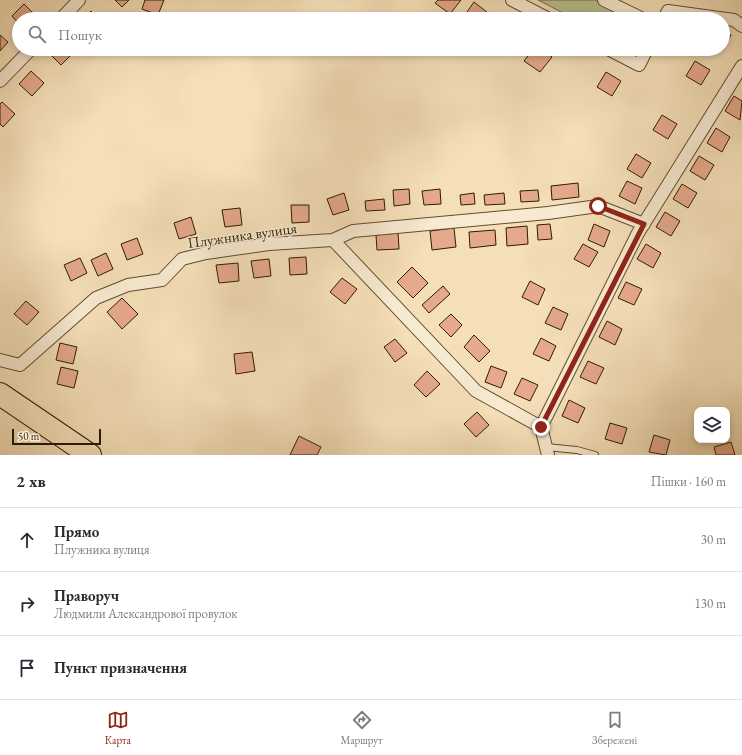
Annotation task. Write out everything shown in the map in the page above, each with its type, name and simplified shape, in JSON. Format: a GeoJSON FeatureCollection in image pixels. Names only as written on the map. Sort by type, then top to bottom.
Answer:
{"type":"FeatureCollection","features":[{"type":"Feature","properties":{"kind":"highway"},"geometry":{"type":"LineString","coordinates":[[0,394],[90,455]]}},
{"type":"Feature","properties":{"kind":"street"},"geometry":{"type":"LineString","coordinates":[[68,12],[79,0]]}},
{"type":"Feature","properties":{"kind":"street"},"geometry":{"type":"LineString","coordinates":[[512,0],[535,12]]}},
{"type":"Feature","properties":{"kind":"street"},"geometry":{"type":"LineString","coordinates":[[604,0],[629,12]]}},
{"type":"Feature","properties":{"kind":"street"},"geometry":{"type":"LineString","coordinates":[[730,19],[734,20],[742,26]]}},
{"type":"Feature","properties":{"kind":"street"},"geometry":{"type":"LineString","coordinates":[[0,80],[24,56]]}},
{"type":"Feature","properties":{"kind":"street"},"geometry":{"type":"LineString","coordinates":[[622,56],[639,65],[644,56]]}},
{"type":"Feature","properties":{"kind":"street"},"geometry":{"type":"LineString","coordinates":[[547,451],[541,427],[644,224],[742,66]]}},
{"type":"Feature","properties":{"kind":"street","name":"Плужника вулиця"},"geometry":{"type":"LineString","coordinates":[[0,360],[20,365],[96,298],[128,285],[162,280],[182,260],[206,253],[269,244],[333,240],[353,231],[548,213],[598,206],[644,224]]}},
{"type":"Feature","properties":{"kind":"street"},"geometry":{"type":"LineString","coordinates":[[333,240],[476,390],[541,427]]}},
{"type":"Feature","properties":{"kind":"lane"},"geometry":{"type":"LineString","coordinates":[[547,451],[577,450],[595,455]]}},
{"type":"Feature","properties":{"kind":"green space"},"geometry":{"type":"Polygon","coordinates":[[[538,0],[595,0],[613,12],[561,12],[538,0]]]}},
{"type":"Feature","properties":{"kind":"building"},"geometry":{"type":"Polygon","coordinates":[[[115,0],[129,0],[122,7],[115,0]]]}},
{"type":"Feature","properties":{"kind":"building"},"geometry":{"type":"Polygon","coordinates":[[[145,0],[164,0],[159,12],[150,12],[142,9],[145,0]]]}},
{"type":"Feature","properties":{"kind":"building"},"geometry":{"type":"Polygon","coordinates":[[[438,0],[461,0],[452,12],[447,12],[435,3],[438,0]]]}},
{"type":"Feature","properties":{"kind":"building"},"geometry":{"type":"Polygon","coordinates":[[[474,2],[487,12],[467,12],[474,2]]]}},
{"type":"Feature","properties":{"kind":"building"},"geometry":{"type":"Polygon","coordinates":[[[24,4],[32,12],[16,12],[24,4]]]}},
{"type":"Feature","properties":{"kind":"building"},"geometry":{"type":"Polygon","coordinates":[[[0,35],[8,42],[0,51],[0,35]]]}},
{"type":"Feature","properties":{"kind":"building"},"geometry":{"type":"Polygon","coordinates":[[[52,56],[70,56],[61,65],[52,56]]]}},
{"type":"Feature","properties":{"kind":"building"},"geometry":{"type":"Polygon","coordinates":[[[528,56],[552,57],[540,72],[524,61],[528,56]]]}},
{"type":"Feature","properties":{"kind":"building"},"geometry":{"type":"Polygon","coordinates":[[[695,61],[710,70],[701,85],[686,76],[695,61]]]}},
{"type":"Feature","properties":{"kind":"building"},"geometry":{"type":"Polygon","coordinates":[[[31,71],[44,83],[32,96],[19,84],[31,71]]]}},
{"type":"Feature","properties":{"kind":"building"},"geometry":{"type":"Polygon","coordinates":[[[606,72],[621,81],[612,96],[597,87],[606,72]]]}},
{"type":"Feature","properties":{"kind":"building"},"geometry":{"type":"Polygon","coordinates":[[[734,96],[742,101],[740,120],[725,111],[734,96]]]}},
{"type":"Feature","properties":{"kind":"building"},"geometry":{"type":"Polygon","coordinates":[[[2,102],[15,114],[3,127],[0,124],[0,104],[2,102]]]}},
{"type":"Feature","properties":{"kind":"building"},"geometry":{"type":"Polygon","coordinates":[[[662,115],[677,124],[668,139],[653,130],[662,115]]]}},
{"type":"Feature","properties":{"kind":"building"},"geometry":{"type":"Polygon","coordinates":[[[716,128],[730,137],[722,152],[707,143],[716,128]]]}},
{"type":"Feature","properties":{"kind":"building"},"geometry":{"type":"Polygon","coordinates":[[[636,154],[651,163],[642,178],[627,169],[636,154]]]}},
{"type":"Feature","properties":{"kind":"building"},"geometry":{"type":"Polygon","coordinates":[[[699,156],[714,165],[705,180],[690,171],[699,156]]]}},
{"type":"Feature","properties":{"kind":"building"},"geometry":{"type":"Polygon","coordinates":[[[627,181],[642,188],[635,204],[619,196],[627,181]]]}},
{"type":"Feature","properties":{"kind":"building"},"geometry":{"type":"Polygon","coordinates":[[[578,183],[579,197],[552,200],[551,186],[578,183]]]}},
{"type":"Feature","properties":{"kind":"building"},"geometry":{"type":"Polygon","coordinates":[[[682,184],[697,193],[688,208],[673,199],[682,184]]]}},
{"type":"Feature","properties":{"kind":"building"},"geometry":{"type":"Polygon","coordinates":[[[409,189],[410,204],[394,206],[393,190],[409,189]]]}},
{"type":"Feature","properties":{"kind":"building"},"geometry":{"type":"Polygon","coordinates":[[[440,189],[441,204],[424,205],[422,191],[440,189]]]}},
{"type":"Feature","properties":{"kind":"building"},"geometry":{"type":"Polygon","coordinates":[[[538,190],[539,201],[521,202],[520,191],[538,190]]]}},
{"type":"Feature","properties":{"kind":"building"},"geometry":{"type":"Polygon","coordinates":[[[344,193],[349,210],[333,215],[327,199],[344,193]]]}},
{"type":"Feature","properties":{"kind":"building"},"geometry":{"type":"Polygon","coordinates":[[[474,193],[475,204],[461,205],[460,195],[474,193]]]}},
{"type":"Feature","properties":{"kind":"building"},"geometry":{"type":"Polygon","coordinates":[[[504,193],[505,204],[485,205],[484,195],[504,193]]]}},
{"type":"Feature","properties":{"kind":"building"},"geometry":{"type":"Polygon","coordinates":[[[384,199],[385,210],[366,211],[365,201],[384,199]]]}},
{"type":"Feature","properties":{"kind":"building"},"geometry":{"type":"Polygon","coordinates":[[[291,205],[309,205],[309,222],[292,223],[291,205]]]}},
{"type":"Feature","properties":{"kind":"building"},"geometry":{"type":"Polygon","coordinates":[[[240,208],[242,225],[225,227],[222,210],[240,208]]]}},
{"type":"Feature","properties":{"kind":"building"},"geometry":{"type":"Polygon","coordinates":[[[665,212],[680,221],[671,236],[656,227],[665,212]]]}},
{"type":"Feature","properties":{"kind":"building"},"geometry":{"type":"Polygon","coordinates":[[[191,217],[196,234],[179,239],[174,223],[191,217]]]}},
{"type":"Feature","properties":{"kind":"building"},"geometry":{"type":"Polygon","coordinates":[[[550,224],[552,239],[538,240],[537,225],[550,224]]]}},
{"type":"Feature","properties":{"kind":"building"},"geometry":{"type":"Polygon","coordinates":[[[594,224],[610,231],[604,247],[588,240],[594,224]]]}},
{"type":"Feature","properties":{"kind":"building"},"geometry":{"type":"Polygon","coordinates":[[[527,226],[528,244],[507,246],[506,228],[527,226]]]}},
{"type":"Feature","properties":{"kind":"building"},"geometry":{"type":"Polygon","coordinates":[[[454,228],[456,247],[432,250],[430,231],[454,228]]]}},
{"type":"Feature","properties":{"kind":"building"},"geometry":{"type":"Polygon","coordinates":[[[495,230],[496,245],[470,248],[469,232],[495,230]]]}},
{"type":"Feature","properties":{"kind":"building"},"geometry":{"type":"Polygon","coordinates":[[[398,233],[399,249],[377,250],[376,235],[398,233]]]}},
{"type":"Feature","properties":{"kind":"building"},"geometry":{"type":"Polygon","coordinates":[[[137,238],[143,254],[127,260],[121,244],[137,238]]]}},
{"type":"Feature","properties":{"kind":"building"},"geometry":{"type":"Polygon","coordinates":[[[583,244],[598,252],[589,267],[574,259],[583,244]]]}},
{"type":"Feature","properties":{"kind":"building"},"geometry":{"type":"Polygon","coordinates":[[[646,244],[661,253],[653,268],[637,259],[646,244]]]}},
{"type":"Feature","properties":{"kind":"building"},"geometry":{"type":"Polygon","coordinates":[[[106,253],[113,269],[98,276],[91,260],[106,253]]]}},
{"type":"Feature","properties":{"kind":"building"},"geometry":{"type":"Polygon","coordinates":[[[306,257],[307,274],[290,275],[289,258],[306,257]]]}},
{"type":"Feature","properties":{"kind":"building"},"geometry":{"type":"Polygon","coordinates":[[[80,258],[87,273],[71,281],[64,265],[80,258]]]}},
{"type":"Feature","properties":{"kind":"building"},"geometry":{"type":"Polygon","coordinates":[[[269,259],[271,276],[254,278],[251,261],[269,259]]]}},
{"type":"Feature","properties":{"kind":"building"},"geometry":{"type":"Polygon","coordinates":[[[238,263],[239,281],[219,283],[216,265],[238,263]]]}},
{"type":"Feature","properties":{"kind":"building"},"geometry":{"type":"Polygon","coordinates":[[[412,267],[428,283],[413,298],[397,282],[412,267]]]}},
{"type":"Feature","properties":{"kind":"building"},"geometry":{"type":"Polygon","coordinates":[[[342,278],[357,289],[345,304],[330,292],[342,278]]]}},
{"type":"Feature","properties":{"kind":"building"},"geometry":{"type":"Polygon","coordinates":[[[530,281],[545,289],[538,305],[522,297],[530,281]]]}},
{"type":"Feature","properties":{"kind":"building"},"geometry":{"type":"Polygon","coordinates":[[[626,282],[642,289],[634,305],[618,298],[626,282]]]}},
{"type":"Feature","properties":{"kind":"building"},"geometry":{"type":"Polygon","coordinates":[[[443,286],[450,294],[429,313],[422,305],[443,286]]]}},
{"type":"Feature","properties":{"kind":"building"},"geometry":{"type":"Polygon","coordinates":[[[122,298],[138,314],[122,329],[107,312],[122,298]]]}},
{"type":"Feature","properties":{"kind":"building"},"geometry":{"type":"Polygon","coordinates":[[[26,301],[39,312],[27,325],[14,314],[26,301]]]}},
{"type":"Feature","properties":{"kind":"building"},"geometry":{"type":"Polygon","coordinates":[[[553,307],[568,314],[561,330],[545,323],[553,307]]]}},
{"type":"Feature","properties":{"kind":"building"},"geometry":{"type":"Polygon","coordinates":[[[451,314],[462,325],[451,337],[439,325],[451,314]]]}},
{"type":"Feature","properties":{"kind":"building"},"geometry":{"type":"Polygon","coordinates":[[[607,321],[622,329],[615,345],[599,337],[607,321]]]}},
{"type":"Feature","properties":{"kind":"building"},"geometry":{"type":"Polygon","coordinates":[[[474,335],[490,351],[479,362],[464,347],[474,335]]]}},
{"type":"Feature","properties":{"kind":"building"},"geometry":{"type":"Polygon","coordinates":[[[541,338],[556,346],[549,361],[533,354],[541,338]]]}},
{"type":"Feature","properties":{"kind":"building"},"geometry":{"type":"Polygon","coordinates":[[[395,339],[407,353],[395,362],[384,347],[395,339]]]}},
{"type":"Feature","properties":{"kind":"building"},"geometry":{"type":"Polygon","coordinates":[[[60,343],[77,347],[73,364],[56,360],[60,343]]]}},
{"type":"Feature","properties":{"kind":"building"},"geometry":{"type":"Polygon","coordinates":[[[252,352],[255,371],[236,374],[234,354],[252,352]]]}},
{"type":"Feature","properties":{"kind":"building"},"geometry":{"type":"Polygon","coordinates":[[[588,361],[604,368],[596,384],[580,377],[588,361]]]}},
{"type":"Feature","properties":{"kind":"building"},"geometry":{"type":"Polygon","coordinates":[[[491,366],[507,372],[501,388],[485,382],[491,366]]]}},
{"type":"Feature","properties":{"kind":"building"},"geometry":{"type":"Polygon","coordinates":[[[61,367],[78,371],[74,388],[57,384],[61,367]]]}},
{"type":"Feature","properties":{"kind":"building"},"geometry":{"type":"Polygon","coordinates":[[[427,371],[440,384],[426,397],[414,385],[427,371]]]}},
{"type":"Feature","properties":{"kind":"building"},"geometry":{"type":"Polygon","coordinates":[[[522,378],[538,385],[530,401],[514,394],[522,378]]]}},
{"type":"Feature","properties":{"kind":"building"},"geometry":{"type":"Polygon","coordinates":[[[569,400],[585,408],[578,423],[562,416],[569,400]]]}},
{"type":"Feature","properties":{"kind":"building"},"geometry":{"type":"Polygon","coordinates":[[[477,412],[489,425],[476,437],[464,424],[477,412]]]}},
{"type":"Feature","properties":{"kind":"building"},"geometry":{"type":"Polygon","coordinates":[[[610,423],[627,428],[622,444],[605,439],[610,423]]]}},
{"type":"Feature","properties":{"kind":"building"},"geometry":{"type":"Polygon","coordinates":[[[654,435],[670,440],[666,455],[649,452],[654,435]]]}},
{"type":"Feature","properties":{"kind":"building"},"geometry":{"type":"Polygon","coordinates":[[[299,436],[321,447],[317,455],[290,455],[299,436]]]}},
{"type":"Feature","properties":{"kind":"building"},"geometry":{"type":"Polygon","coordinates":[[[730,442],[735,455],[716,455],[714,447],[730,442]]]}},
{"type":"Feature","properties":{"kind":"route"},"geometry":{"type":"LineString","coordinates":[[541,427],[644,224],[598,206]]}}]}
